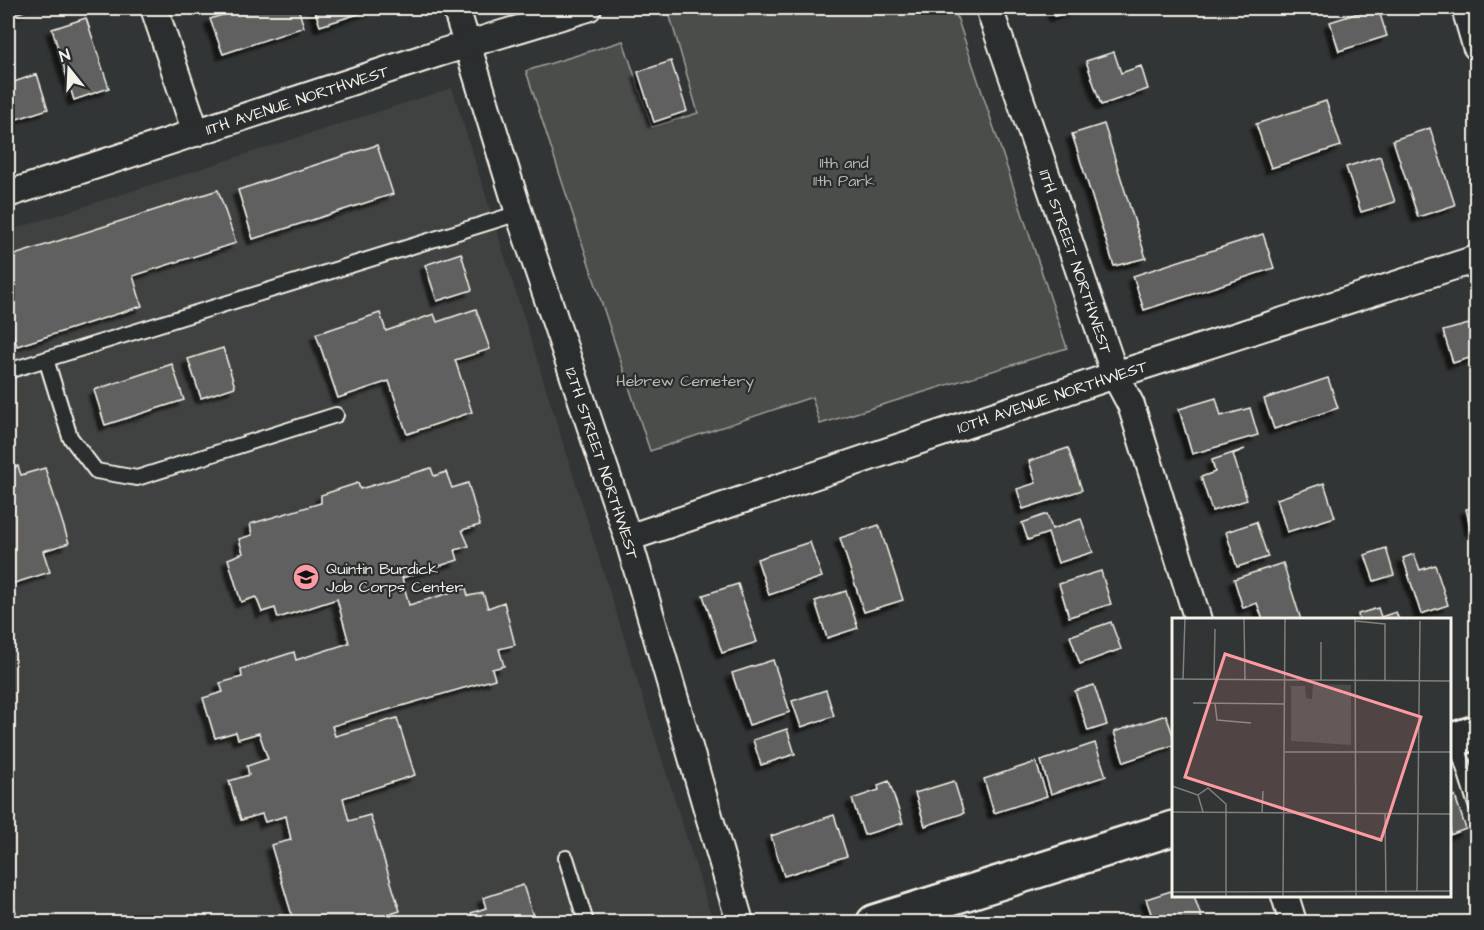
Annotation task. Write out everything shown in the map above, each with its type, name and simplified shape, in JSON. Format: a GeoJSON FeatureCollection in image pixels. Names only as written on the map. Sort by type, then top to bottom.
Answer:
{"type":"FeatureCollection","features":[{"type":"Feature","properties":{"kind":"street"},"geometry":{"type":"LineString","coordinates":[[154,8],[196,133]]}},
{"type":"Feature","properties":{"kind":"street","name":"12TH STREET NORTHWEST"},"geometry":{"type":"LineString","coordinates":[[456,8],[519,213],[628,538],[740,922]]}},
{"type":"Feature","properties":{"kind":"street","name":"11TH AVENUE NORTHWEST"},"geometry":{"type":"LineString","coordinates":[[8,194],[468,44],[588,8]]}},
{"type":"Feature","properties":{"kind":"street","name":"11TH STREET NORTHWEST"},"geometry":{"type":"LineString","coordinates":[[988,8],[1115,375],[1131,405],[1197,618]]}},
{"type":"Feature","properties":{"kind":"street"},"geometry":{"type":"LineString","coordinates":[[1465,8],[1476,46]]}},
{"type":"Feature","properties":{"kind":"street","name":"10TH AVENUE NORTHWEST"},"geometry":{"type":"LineString","coordinates":[[628,538],[1115,375],[1476,259]]}},
{"type":"Feature","properties":{"kind":"street"},"geometry":{"type":"LineString","coordinates":[[874,922],[1172,828]]}},
{"type":"Feature","properties":{"kind":"street"},"geometry":{"type":"LineString","coordinates":[[1285,897],[1293,922]]}},
{"type":"Feature","properties":{"kind":"lane"},"geometry":{"type":"LineString","coordinates":[[8,371],[519,213]]}},
{"type":"Feature","properties":{"kind":"lane"},"geometry":{"type":"LineString","coordinates":[[46,360],[70,437],[96,471],[137,478],[336,415]]}},
{"type":"Feature","properties":{"kind":"lane"},"geometry":{"type":"LineString","coordinates":[[1460,737],[1476,805]]}},
{"type":"Feature","properties":{"kind":"lane"},"geometry":{"type":"LineString","coordinates":[[566,858],[586,922]]}},
{"type":"Feature","properties":{"kind":"shaded area","name":"Quintin Burdick Job Corps Center"},"geometry":{"type":"Polygon","coordinates":[[[452,88],[713,922],[8,922],[8,231],[452,88]]]}},
{"type":"Feature","properties":{"kind":"green space","name":"11th and 11th Park"},"geometry":{"type":"Polygon","coordinates":[[[687,8],[954,8],[1067,348],[820,424],[812,397],[650,451],[526,71],[623,41],[652,127],[698,113],[669,13],[687,8]]]}},
{"type":"Feature","properties":{"kind":"building"},"geometry":{"type":"Polygon","coordinates":[[[8,8],[34,8],[8,16],[8,8]]]}},
{"type":"Feature","properties":{"kind":"building"},"geometry":{"type":"Polygon","coordinates":[[[243,8],[298,8],[304,27],[223,54],[210,19],[243,8]]]}},
{"type":"Feature","properties":{"kind":"building"},"geometry":{"type":"Polygon","coordinates":[[[314,8],[377,8],[320,26],[314,8]]]}},
{"type":"Feature","properties":{"kind":"building"},"geometry":{"type":"Polygon","coordinates":[[[1052,8],[1080,8],[1055,16],[1052,8]]]}},
{"type":"Feature","properties":{"kind":"building"},"geometry":{"type":"Polygon","coordinates":[[[1378,8],[1387,36],[1339,51],[1330,22],[1378,8]]]}},
{"type":"Feature","properties":{"kind":"building"},"geometry":{"type":"Polygon","coordinates":[[[86,18],[109,88],[74,100],[52,29],[86,18]]]}},
{"type":"Feature","properties":{"kind":"building"},"geometry":{"type":"Polygon","coordinates":[[[1114,52],[1121,73],[1141,66],[1148,89],[1101,105],[1086,61],[1114,52]]]}},
{"type":"Feature","properties":{"kind":"building"},"geometry":{"type":"Polygon","coordinates":[[[671,61],[687,111],[654,122],[638,72],[671,61]]]}},
{"type":"Feature","properties":{"kind":"building"},"geometry":{"type":"Polygon","coordinates":[[[37,74],[48,109],[8,122],[8,84],[37,74]]]}},
{"type":"Feature","properties":{"kind":"building"},"geometry":{"type":"Polygon","coordinates":[[[1326,101],[1341,146],[1271,168],[1256,124],[1326,101]]]}},
{"type":"Feature","properties":{"kind":"building"},"geometry":{"type":"Polygon","coordinates":[[[1104,124],[1146,258],[1114,266],[1072,134],[1104,124]]]}},
{"type":"Feature","properties":{"kind":"building"},"geometry":{"type":"Polygon","coordinates":[[[1430,128],[1455,205],[1418,217],[1393,140],[1430,128]]]}},
{"type":"Feature","properties":{"kind":"building"},"geometry":{"type":"Polygon","coordinates":[[[377,145],[393,194],[253,239],[238,190],[377,145]]]}},
{"type":"Feature","properties":{"kind":"building"},"geometry":{"type":"Polygon","coordinates":[[[1380,156],[1395,202],[1361,212],[1346,167],[1380,156]]]}},
{"type":"Feature","properties":{"kind":"building"},"geometry":{"type":"Polygon","coordinates":[[[218,190],[236,243],[133,276],[142,306],[17,346],[8,317],[8,257],[218,190]]]}},
{"type":"Feature","properties":{"kind":"building"},"geometry":{"type":"Polygon","coordinates":[[[1263,234],[1274,268],[1144,310],[1133,276],[1263,234]]]}},
{"type":"Feature","properties":{"kind":"building"},"geometry":{"type":"Polygon","coordinates":[[[461,253],[472,290],[437,301],[425,265],[461,253]]]}},
{"type":"Feature","properties":{"kind":"building"},"geometry":{"type":"Polygon","coordinates":[[[476,309],[490,349],[455,360],[472,412],[407,434],[389,381],[338,398],[316,334],[380,313],[386,331],[434,314],[437,322],[476,309]]]}},
{"type":"Feature","properties":{"kind":"building"},"geometry":{"type":"Polygon","coordinates":[[[1476,322],[1476,356],[1453,363],[1443,331],[1476,322]]]}},
{"type":"Feature","properties":{"kind":"building"},"geometry":{"type":"Polygon","coordinates":[[[223,348],[235,387],[201,398],[188,359],[223,348]]]}},
{"type":"Feature","properties":{"kind":"building"},"geometry":{"type":"Polygon","coordinates":[[[172,364],[184,400],[105,425],[94,390],[172,364]]]}},
{"type":"Feature","properties":{"kind":"building"},"geometry":{"type":"Polygon","coordinates":[[[1328,378],[1338,408],[1274,429],[1264,399],[1328,378]]]}},
{"type":"Feature","properties":{"kind":"building"},"geometry":{"type":"Polygon","coordinates":[[[1216,398],[1221,416],[1250,408],[1258,435],[1192,454],[1179,409],[1216,398]]]}},
{"type":"Feature","properties":{"kind":"building"},"geometry":{"type":"Polygon","coordinates":[[[1068,448],[1082,490],[1023,509],[1017,489],[1036,483],[1029,461],[1068,448]]]}},
{"type":"Feature","properties":{"kind":"building"},"geometry":{"type":"Polygon","coordinates":[[[1245,449],[1233,454],[1247,500],[1212,511],[1201,477],[1215,472],[1212,460],[1245,449]]]}},
{"type":"Feature","properties":{"kind":"building"},"geometry":{"type":"Polygon","coordinates":[[[18,466],[21,475],[45,468],[69,543],[43,551],[50,572],[8,585],[8,469],[18,466]]]}},
{"type":"Feature","properties":{"kind":"building"},"geometry":{"type":"Polygon","coordinates":[[[431,468],[434,476],[446,472],[452,488],[468,483],[480,525],[462,530],[469,546],[455,550],[458,560],[402,578],[409,605],[466,588],[468,596],[483,593],[488,608],[504,602],[515,645],[499,649],[504,666],[492,669],[495,679],[332,726],[335,736],[397,718],[415,775],[343,798],[349,821],[370,815],[400,911],[364,922],[294,922],[271,845],[291,840],[286,816],[265,822],[262,814],[241,820],[229,781],[249,775],[247,766],[268,759],[259,733],[238,739],[236,732],[215,738],[203,698],[223,692],[220,683],[242,677],[241,669],[294,652],[296,660],[349,643],[337,599],[278,618],[275,608],[262,612],[256,597],[241,602],[228,559],[243,553],[239,539],[252,535],[250,524],[321,503],[321,495],[358,483],[360,489],[431,468]]]}},
{"type":"Feature","properties":{"kind":"building"},"geometry":{"type":"Polygon","coordinates":[[[1324,483],[1335,517],[1287,532],[1277,499],[1324,483]]]}},
{"type":"Feature","properties":{"kind":"building"},"geometry":{"type":"Polygon","coordinates":[[[1476,507],[1476,529],[1471,530],[1466,509],[1476,507]]]}},
{"type":"Feature","properties":{"kind":"building"},"geometry":{"type":"Polygon","coordinates":[[[1047,514],[1052,529],[1081,519],[1093,552],[1058,563],[1048,533],[1028,540],[1022,523],[1047,514]]]}},
{"type":"Feature","properties":{"kind":"building"},"geometry":{"type":"Polygon","coordinates":[[[1256,522],[1268,557],[1237,567],[1226,532],[1256,522]]]}},
{"type":"Feature","properties":{"kind":"building"},"geometry":{"type":"Polygon","coordinates":[[[879,525],[903,600],[864,612],[840,538],[879,525]]]}},
{"type":"Feature","properties":{"kind":"building"},"geometry":{"type":"Polygon","coordinates":[[[810,542],[822,577],[769,595],[757,559],[810,542]]]}},
{"type":"Feature","properties":{"kind":"building"},"geometry":{"type":"Polygon","coordinates":[[[1386,548],[1394,575],[1374,581],[1365,555],[1386,548]]]}},
{"type":"Feature","properties":{"kind":"building"},"geometry":{"type":"Polygon","coordinates":[[[1414,554],[1420,570],[1435,565],[1448,605],[1421,614],[1403,558],[1414,554]]]}},
{"type":"Feature","properties":{"kind":"building"},"geometry":{"type":"Polygon","coordinates":[[[1283,563],[1300,618],[1262,618],[1257,603],[1243,608],[1234,579],[1283,563]]]}},
{"type":"Feature","properties":{"kind":"building"},"geometry":{"type":"Polygon","coordinates":[[[1101,571],[1111,604],[1069,617],[1059,584],[1101,571]]]}},
{"type":"Feature","properties":{"kind":"building"},"geometry":{"type":"Polygon","coordinates":[[[738,584],[757,642],[722,653],[703,595],[738,584]]]}},
{"type":"Feature","properties":{"kind":"building"},"geometry":{"type":"Polygon","coordinates":[[[846,591],[858,628],[827,638],[815,601],[846,591]]]}},
{"type":"Feature","properties":{"kind":"building"},"geometry":{"type":"Polygon","coordinates":[[[1378,608],[1381,617],[1396,612],[1398,618],[1359,618],[1358,614],[1378,608]]]}},
{"type":"Feature","properties":{"kind":"building"},"geometry":{"type":"Polygon","coordinates":[[[1111,622],[1121,649],[1080,664],[1070,636],[1111,622]]]}},
{"type":"Feature","properties":{"kind":"building"},"geometry":{"type":"Polygon","coordinates":[[[773,660],[790,712],[749,725],[732,673],[773,660]]]}},
{"type":"Feature","properties":{"kind":"building"},"geometry":{"type":"Polygon","coordinates":[[[1094,685],[1107,725],[1088,731],[1075,691],[1094,685]]]}},
{"type":"Feature","properties":{"kind":"building"},"geometry":{"type":"Polygon","coordinates":[[[826,690],[834,716],[801,727],[792,701],[826,690]]]}},
{"type":"Feature","properties":{"kind":"building"},"geometry":{"type":"Polygon","coordinates":[[[1166,715],[1172,732],[1172,746],[1124,762],[1114,732],[1166,715]]]}},
{"type":"Feature","properties":{"kind":"building"},"geometry":{"type":"Polygon","coordinates":[[[787,729],[795,754],[761,765],[753,740],[787,729]]]}},
{"type":"Feature","properties":{"kind":"building"},"geometry":{"type":"Polygon","coordinates":[[[1095,743],[1106,776],[1051,794],[1041,761],[1095,743]]]}},
{"type":"Feature","properties":{"kind":"building"},"geometry":{"type":"Polygon","coordinates":[[[1036,762],[1047,796],[994,813],[984,779],[1036,762]]]}},
{"type":"Feature","properties":{"kind":"building"},"geometry":{"type":"Polygon","coordinates":[[[889,781],[903,823],[864,835],[852,799],[879,790],[878,785],[889,781]]]}},
{"type":"Feature","properties":{"kind":"building"},"geometry":{"type":"Polygon","coordinates":[[[954,781],[964,813],[925,826],[915,793],[954,781]]]}},
{"type":"Feature","properties":{"kind":"building"},"geometry":{"type":"Polygon","coordinates":[[[1455,796],[1466,829],[1451,835],[1451,797],[1455,796]]]}},
{"type":"Feature","properties":{"kind":"building"},"geometry":{"type":"Polygon","coordinates":[[[834,815],[847,856],[784,876],[771,836],[834,815]]]}},
{"type":"Feature","properties":{"kind":"building"},"geometry":{"type":"Polygon","coordinates":[[[523,885],[535,922],[475,922],[471,913],[486,908],[483,898],[523,885]]]}},
{"type":"Feature","properties":{"kind":"building"},"geometry":{"type":"Polygon","coordinates":[[[8,887],[19,922],[8,922],[8,887]]]}},
{"type":"Feature","properties":{"kind":"building"},"geometry":{"type":"Polygon","coordinates":[[[1172,891],[1172,897],[1194,897],[1202,919],[1190,922],[1154,922],[1146,899],[1172,891]]]}},
{"type":"Feature","properties":{"kind":"place","name":"Quintin Burdick Job Corps Center"},"geometry":{"type":"Point","coordinates":[306,577]}},
{"type":"Feature","properties":{"kind":"park label","name":"Hebrew Cemetery"},"geometry":{"type":"Point","coordinates":[685,380]}}]}
